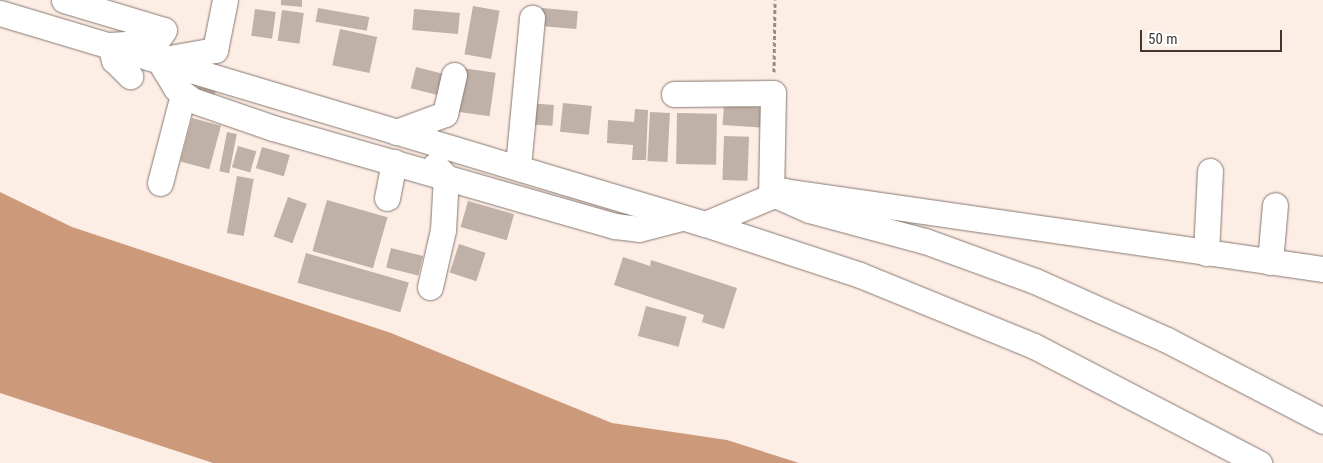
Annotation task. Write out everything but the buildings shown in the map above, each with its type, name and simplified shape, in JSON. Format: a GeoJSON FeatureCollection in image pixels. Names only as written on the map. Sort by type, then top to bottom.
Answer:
{"type":"FeatureCollection","features":[{"type":"Feature","properties":{"kind":"street"},"geometry":{"type":"LineString","coordinates":[[64,0],[165,32],[156,42],[110,45]]}},
{"type":"Feature","properties":{"kind":"street"},"geometry":{"type":"LineString","coordinates":[[158,60],[216,50],[225,0]]}},
{"type":"Feature","properties":{"kind":"street"},"geometry":{"type":"LineString","coordinates":[[0,13],[404,135],[518,166],[860,275],[1034,346],[1259,463]]}},
{"type":"Feature","properties":{"kind":"street"},"geometry":{"type":"LineString","coordinates":[[518,166],[532,18]]}},
{"type":"Feature","properties":{"kind":"street"},"geometry":{"type":"LineString","coordinates":[[110,45],[114,60],[130,76]]}},
{"type":"Feature","properties":{"kind":"street"},"geometry":{"type":"LineString","coordinates":[[158,60],[183,95],[273,128],[615,226],[639,229],[693,221],[732,212],[764,197],[841,199],[1323,269]]}},
{"type":"Feature","properties":{"kind":"street"},"geometry":{"type":"LineString","coordinates":[[404,135],[445,114],[454,75]]}},
{"type":"Feature","properties":{"kind":"street"},"geometry":{"type":"LineString","coordinates":[[674,94],[774,93],[764,197]]}},
{"type":"Feature","properties":{"kind":"street"},"geometry":{"type":"LineString","coordinates":[[160,183],[183,95]]}},
{"type":"Feature","properties":{"kind":"street"},"geometry":{"type":"LineString","coordinates":[[404,135],[446,177],[443,230],[430,287]]}},
{"type":"Feature","properties":{"kind":"street"},"geometry":{"type":"LineString","coordinates":[[388,198],[394,162]]}},
{"type":"Feature","properties":{"kind":"street"},"geometry":{"type":"LineString","coordinates":[[1206,252],[1210,171]]}},
{"type":"Feature","properties":{"kind":"street"},"geometry":{"type":"LineString","coordinates":[[764,197],[925,241],[1036,281],[1167,340],[1323,421]]}},
{"type":"Feature","properties":{"kind":"street"},"geometry":{"type":"LineString","coordinates":[[1270,262],[1275,205]]}},
{"type":"Feature","properties":{"kind":"path"},"geometry":{"type":"LineString","coordinates":[[774,0],[774,93]]}},
{"type":"Feature","properties":{"kind":"shaded area"},"geometry":{"type":"Polygon","coordinates":[[[0,192],[72,227],[391,333],[612,423],[727,440],[799,463],[213,463],[0,393],[0,192]]]}}]}
